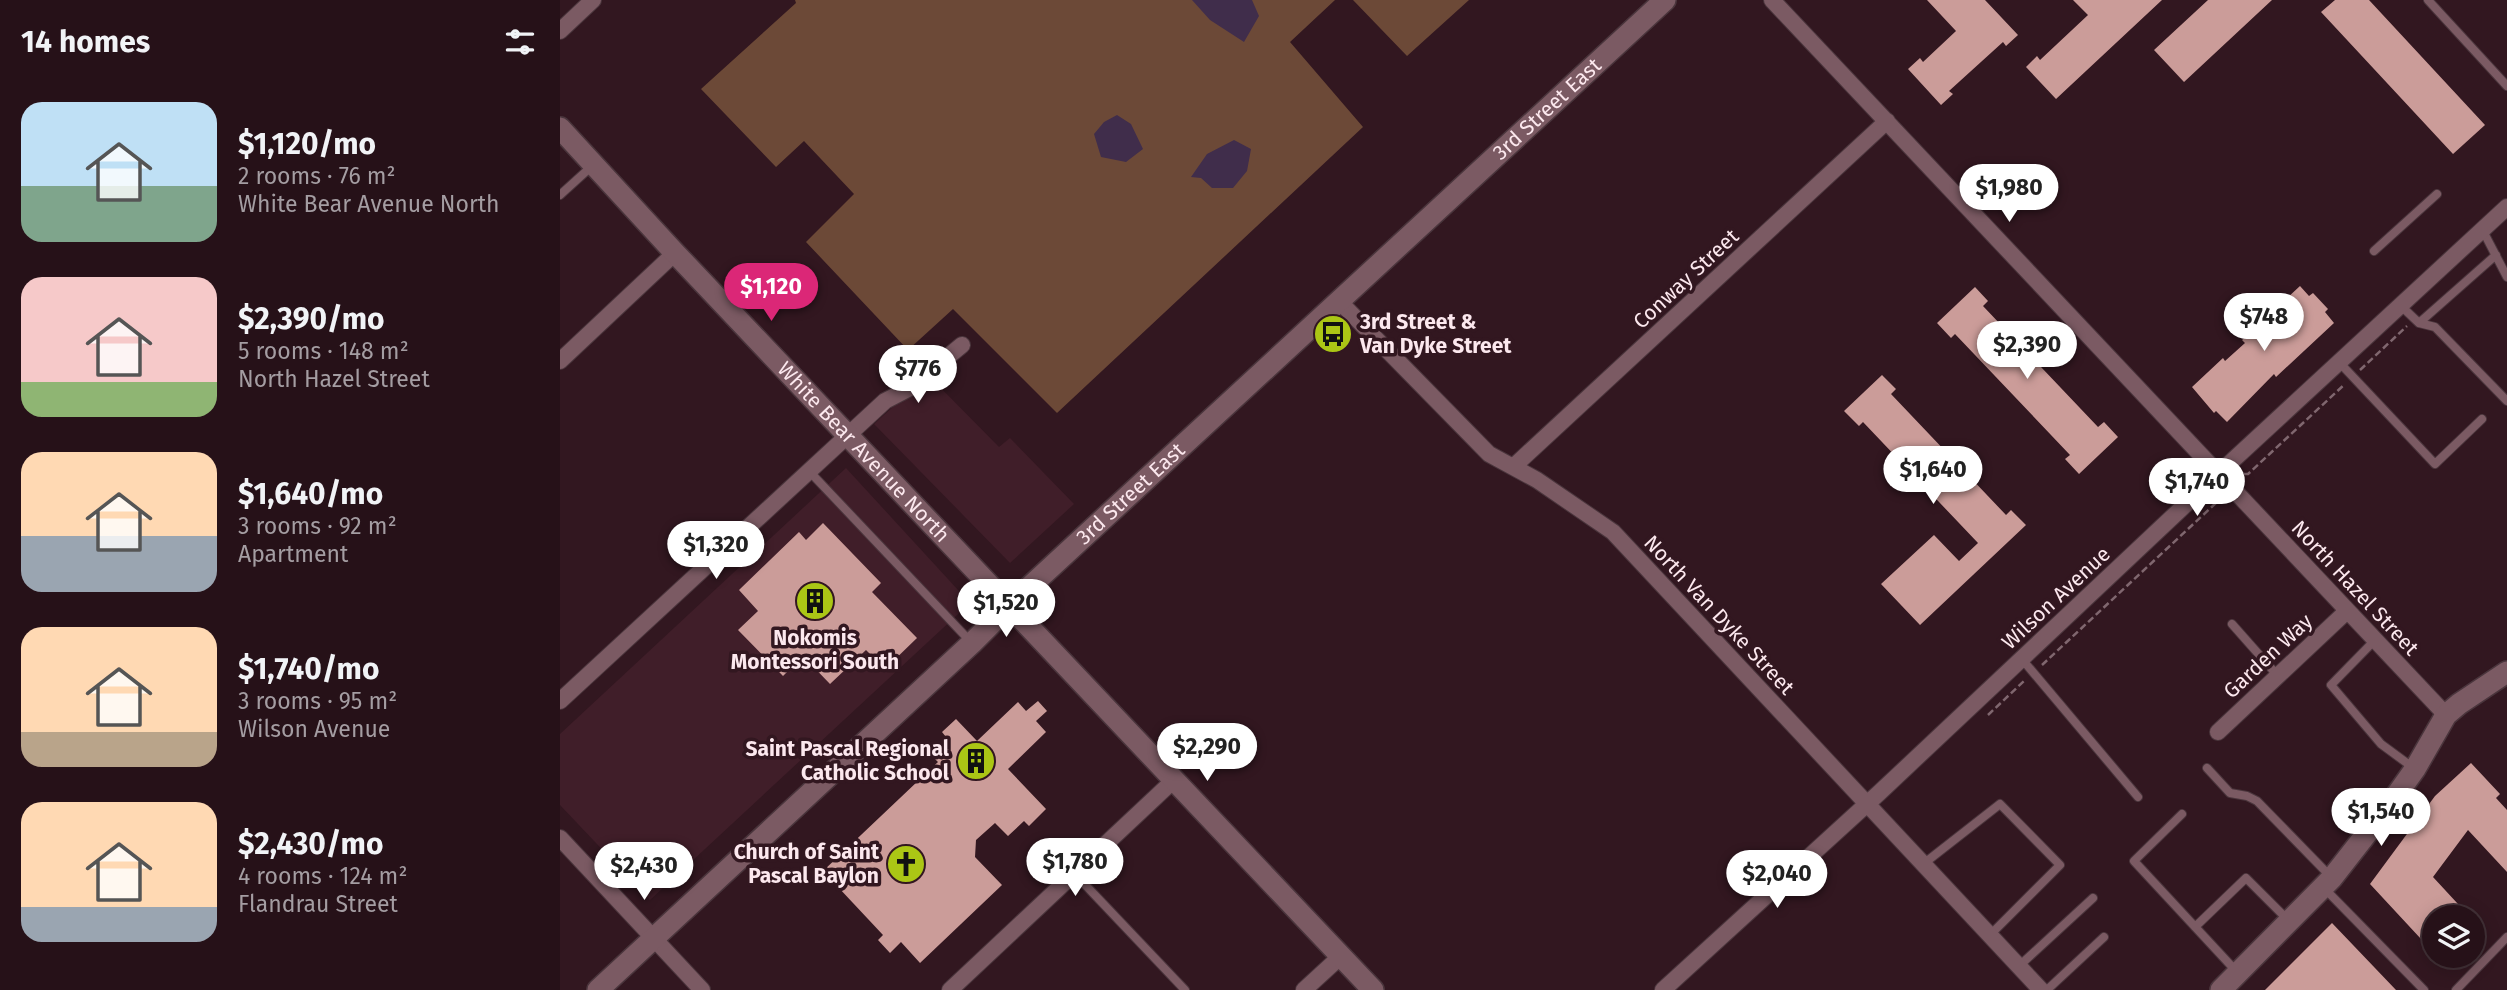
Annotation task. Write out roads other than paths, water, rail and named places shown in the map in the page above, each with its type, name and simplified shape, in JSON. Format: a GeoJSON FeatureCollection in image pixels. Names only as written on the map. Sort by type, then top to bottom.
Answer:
{"type":"FeatureCollection","features":[{"type":"Feature","properties":{"kind":"street"},"geometry":{"type":"LineString","coordinates":[[560,31],[593,0]]}},
{"type":"Feature","properties":{"kind":"street","name":"3rd Street East"},"geometry":{"type":"LineString","coordinates":[[598,990],[1665,0]]}},
{"type":"Feature","properties":{"kind":"street","name":"North Hazel Street"},"geometry":{"type":"LineString","coordinates":[[1772,0],[2446,715]]}},
{"type":"Feature","properties":{"kind":"street","name":"Conway Street"},"geometry":{"type":"LineString","coordinates":[[1513,467],[1887,121]]}},
{"type":"Feature","properties":{"kind":"street","name":"White Bear Avenue North"},"geometry":{"type":"LineString","coordinates":[[560,128],[675,253],[1373,990]]}},
{"type":"Feature","properties":{"kind":"street","name":"Wilson Avenue"},"geometry":{"type":"LineString","coordinates":[[1663,990],[2507,207]]}},
{"type":"Feature","properties":{"kind":"street"},"geometry":{"type":"LineString","coordinates":[[560,361],[675,253]]}},
{"type":"Feature","properties":{"kind":"street","name":"North Van Dyke Street"},"geometry":{"type":"LineString","coordinates":[[1339,301],[1489,454],[1537,480],[1613,532],[2040,990]]}},
{"type":"Feature","properties":{"kind":"street"},"geometry":{"type":"LineString","coordinates":[[560,701],[885,401],[910,388],[962,345]]}},
{"type":"Feature","properties":{"kind":"street","name":"Garden Way"},"geometry":{"type":"LineString","coordinates":[[2218,732],[2347,611]]}},
{"type":"Feature","properties":{"kind":"street"},"geometry":{"type":"LineString","coordinates":[[2232,983],[2327,882],[2415,769],[2446,715],[2507,672]]}},
{"type":"Feature","properties":{"kind":"street"},"geometry":{"type":"LineString","coordinates":[[950,990],[1175,779]]}},
{"type":"Feature","properties":{"kind":"street"},"geometry":{"type":"LineString","coordinates":[[560,838],[702,990]]}},
{"type":"Feature","properties":{"kind":"street"},"geometry":{"type":"LineString","coordinates":[[1304,990],[1341,956]]}},
{"type":"Feature","properties":{"kind":"lane"},"geometry":{"type":"LineString","coordinates":[[2428,0],[2507,86]]}},
{"type":"Feature","properties":{"kind":"lane"},"geometry":{"type":"LineString","coordinates":[[560,195],[594,164]]}},
{"type":"Feature","properties":{"kind":"lane"},"geometry":{"type":"LineString","coordinates":[[2374,251],[2437,194]]}},
{"type":"Feature","properties":{"kind":"lane"},"geometry":{"type":"LineString","coordinates":[[2482,229],[2507,277]]}},
{"type":"Feature","properties":{"kind":"lane"},"geometry":{"type":"LineString","coordinates":[[2417,321],[2497,256]]}},
{"type":"Feature","properties":{"kind":"lane"},"geometry":{"type":"LineString","coordinates":[[2400,305],[2417,321],[2435,327],[2507,401]]}},
{"type":"Feature","properties":{"kind":"lane"},"geometry":{"type":"LineString","coordinates":[[2339,362],[2435,464],[2482,419]]}},
{"type":"Feature","properties":{"kind":"lane"},"geometry":{"type":"LineString","coordinates":[[809,471],[972,643]]}},
{"type":"Feature","properties":{"kind":"lane"},"geometry":{"type":"LineString","coordinates":[[2232,624],[2278,676]]}},
{"type":"Feature","properties":{"kind":"lane"},"geometry":{"type":"LineString","coordinates":[[2375,640],[2331,685],[2381,744],[2415,769]]}},
{"type":"Feature","properties":{"kind":"lane"},"geometry":{"type":"LineString","coordinates":[[2021,658],[2138,797]]}},
{"type":"Feature","properties":{"kind":"lane"},"geometry":{"type":"LineString","coordinates":[[2207,768],[2230,793],[2248,796],[2257,801],[2424,990]]}},
{"type":"Feature","properties":{"kind":"lane"},"geometry":{"type":"LineString","coordinates":[[1922,865],[2000,804],[2060,865],[1989,936]]}},
{"type":"Feature","properties":{"kind":"lane"},"geometry":{"type":"LineString","coordinates":[[2182,814],[2134,862],[2195,927],[2232,983]]}},
{"type":"Feature","properties":{"kind":"lane"},"geometry":{"type":"LineString","coordinates":[[1074,873],[1185,990]]}},
{"type":"Feature","properties":{"kind":"lane"},"geometry":{"type":"LineString","coordinates":[[2195,927],[2246,878],[2289,921]]}},
{"type":"Feature","properties":{"kind":"lane"},"geometry":{"type":"LineString","coordinates":[[2018,967],[2093,898]]}},
{"type":"Feature","properties":{"kind":"lane"},"geometry":{"type":"LineString","coordinates":[[2047,990],[2104,937]]}},
{"type":"Feature","properties":{"kind":"lane"},"geometry":{"type":"LineString","coordinates":[[2456,990],[2507,937]]}},
{"type":"Feature","properties":{"kind":"place","name":"3rd Street & Van Dyke Street"},"geometry":{"type":"Point","coordinates":[1333,334]}},
{"type":"Feature","properties":{"kind":"place","name":"Nokomis Montessori South"},"geometry":{"type":"Point","coordinates":[815,601]}},
{"type":"Feature","properties":{"kind":"place","name":"Saint Pascal Regional Catholic School"},"geometry":{"type":"Point","coordinates":[976,761]}},
{"type":"Feature","properties":{"kind":"place","name":"Church of Saint Pascal Baylon"},"geometry":{"type":"Point","coordinates":[906,864]}}]}
